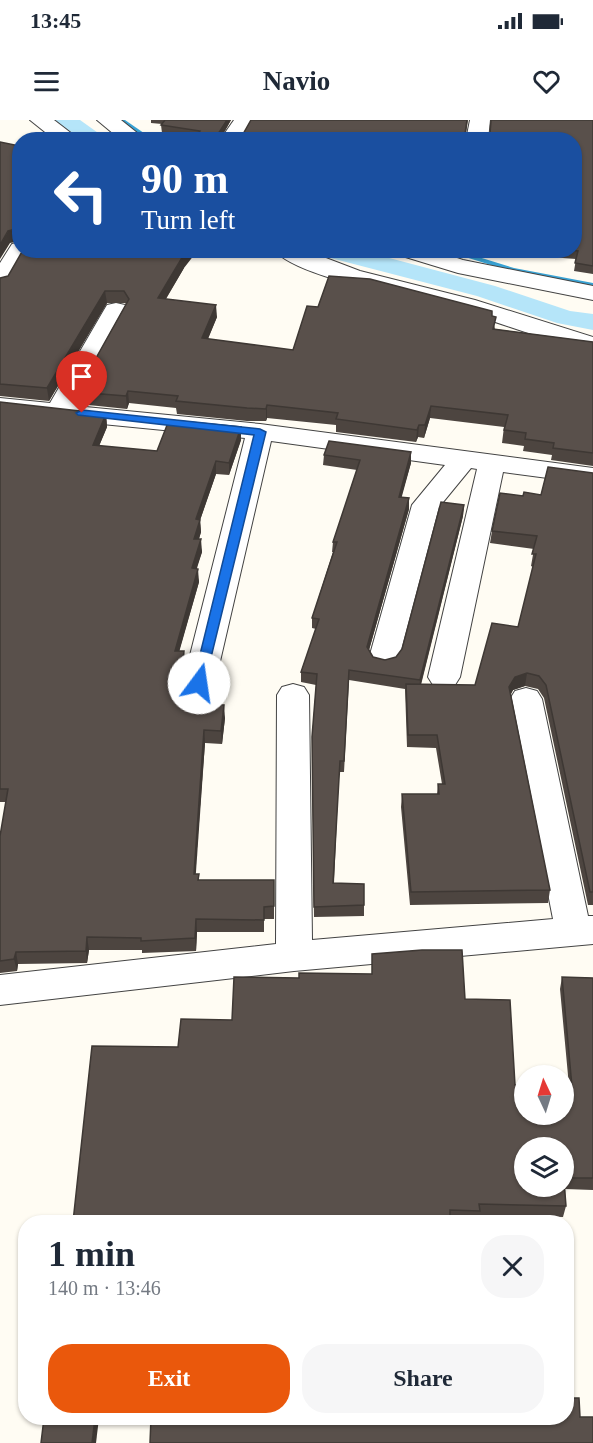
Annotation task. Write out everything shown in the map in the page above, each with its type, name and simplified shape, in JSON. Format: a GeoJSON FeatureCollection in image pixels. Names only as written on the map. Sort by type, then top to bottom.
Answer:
{"type":"FeatureCollection","features":[{"type":"Feature","properties":{"kind":"street"},"geometry":{"type":"LineString","coordinates":[[40,120],[58,132]]}},
{"type":"Feature","properties":{"kind":"street"},"geometry":{"type":"LineString","coordinates":[[0,282],[15,258]]}},
{"type":"Feature","properties":{"kind":"street"},"geometry":{"type":"LineString","coordinates":[[300,258],[406,291],[464,304],[544,332],[593,344]]}},
{"type":"Feature","properties":{"kind":"street"},"geometry":{"type":"LineString","coordinates":[[463,258],[593,293]]}},
{"type":"Feature","properties":{"kind":"street"},"geometry":{"type":"LineString","coordinates":[[59,411],[117,309]]}},
{"type":"Feature","properties":{"kind":"street"},"geometry":{"type":"LineString","coordinates":[[0,406],[260,432],[593,476]]}},
{"type":"Feature","properties":{"kind":"street"},"geometry":{"type":"LineString","coordinates":[[199,683],[260,432]]}},
{"type":"Feature","properties":{"kind":"street"},"geometry":{"type":"LineString","coordinates":[[384,658],[426,505],[457,470],[460,458]]}},
{"type":"Feature","properties":{"kind":"street"},"geometry":{"type":"LineString","coordinates":[[444,676],[492,462]]}},
{"type":"Feature","properties":{"kind":"street"},"geometry":{"type":"LineString","coordinates":[[293,694],[294,956]]}},
{"type":"Feature","properties":{"kind":"street"},"geometry":{"type":"LineString","coordinates":[[0,990],[294,956],[583,931],[526,699]]}},
{"type":"Feature","properties":{"kind":"building"},"geometry":{"type":"Polygon","coordinates":[[[165,120],[227,120],[219,132],[199,132],[161,125],[165,120]]]}},
{"type":"Feature","properties":{"kind":"building"},"geometry":{"type":"Polygon","coordinates":[[[251,120],[467,120],[465,132],[244,132],[251,120]]]}},
{"type":"Feature","properties":{"kind":"building"},"geometry":{"type":"Polygon","coordinates":[[[491,120],[593,120],[593,266],[575,263],[576,258],[582,258],[582,132],[490,132],[491,120]]]}},
{"type":"Feature","properties":{"kind":"building"},"geometry":{"type":"Polygon","coordinates":[[[0,142],[12,144],[12,230],[8,231],[0,245],[0,142]]]}},
{"type":"Feature","properties":{"kind":"building"},"geometry":{"type":"Polygon","coordinates":[[[18,258],[182,258],[158,298],[216,305],[202,338],[293,350],[307,306],[318,307],[329,276],[370,279],[492,311],[492,316],[496,317],[493,329],[593,342],[593,453],[553,448],[554,443],[525,439],[526,433],[504,430],[508,415],[431,406],[425,425],[419,425],[417,430],[336,419],[338,413],[267,405],[266,409],[176,401],[178,396],[128,391],[126,396],[77,392],[129,299],[124,291],[105,291],[47,388],[0,384],[0,278],[8,276],[18,258]]]}},
{"type":"Feature","properties":{"kind":"building"},"geometry":{"type":"Polygon","coordinates":[[[0,402],[106,414],[93,445],[157,451],[169,420],[241,427],[229,463],[216,461],[196,519],[200,520],[194,539],[201,539],[192,568],[198,569],[175,651],[184,651],[180,684],[198,685],[195,704],[224,705],[221,731],[204,730],[194,874],[199,874],[198,880],[274,880],[274,906],[264,907],[264,920],[196,919],[195,938],[141,941],[141,938],[87,937],[86,951],[16,952],[14,959],[0,961],[0,836],[8,789],[0,789],[0,402]]]}},
{"type":"Feature","properties":{"kind":"building"},"geometry":{"type":"Polygon","coordinates":[[[329,441],[411,452],[399,497],[409,498],[367,647],[373,657],[385,660],[396,657],[402,649],[441,502],[464,505],[420,680],[349,670],[344,761],[340,761],[333,883],[364,884],[364,905],[314,907],[312,737],[317,674],[301,672],[319,619],[312,618],[337,542],[333,542],[360,460],[324,455],[329,441]]]}},
{"type":"Feature","properties":{"kind":"building"},"geometry":{"type":"Polygon","coordinates":[[[548,467],[593,473],[593,892],[590,892],[546,685],[539,676],[527,673],[515,677],[509,687],[550,890],[411,892],[402,794],[439,794],[438,784],[445,784],[437,735],[408,735],[406,684],[475,685],[492,623],[518,627],[536,554],[532,554],[537,536],[492,531],[500,493],[523,496],[524,492],[541,495],[548,467]]]}},
{"type":"Feature","properties":{"kind":"building"},"geometry":{"type":"Polygon","coordinates":[[[462,950],[465,999],[510,1000],[514,1068],[514,1125],[574,1125],[574,1065],[570,1065],[562,977],[593,978],[593,1178],[574,1178],[574,1137],[514,1137],[514,1197],[565,1197],[566,1206],[479,1204],[480,1211],[450,1210],[450,1215],[74,1215],[92,1046],[178,1047],[181,1019],[232,1020],[234,977],[299,978],[299,973],[372,974],[372,954],[462,950]]]}},
{"type":"Feature","properties":{"kind":"building"},"geometry":{"type":"Polygon","coordinates":[[[574,1398],[579,1398],[580,1417],[593,1417],[593,1443],[150,1443],[151,1425],[574,1425],[574,1398]]]}},
{"type":"Feature","properties":{"kind":"building"},"geometry":{"type":"Polygon","coordinates":[[[43,1425],[94,1425],[92,1443],[41,1443],[43,1425]]]}},
{"type":"Feature","properties":{"kind":"waterway"},"geometry":{"type":"LineString","coordinates":[[65,120],[84,132]]}},
{"type":"Feature","properties":{"kind":"waterway"},"geometry":{"type":"LineString","coordinates":[[120,120],[139,132]]}},
{"type":"Feature","properties":{"kind":"waterway"},"geometry":{"type":"LineString","coordinates":[[359,258],[486,291],[566,318],[593,322]]}},
{"type":"Feature","properties":{"kind":"waterway"},"geometry":{"type":"LineString","coordinates":[[473,258],[513,270],[593,285]]}},
{"type":"Feature","properties":{"kind":"route"},"geometry":{"type":"LineString","coordinates":[[82,413],[260,432],[199,683]]}}]}
